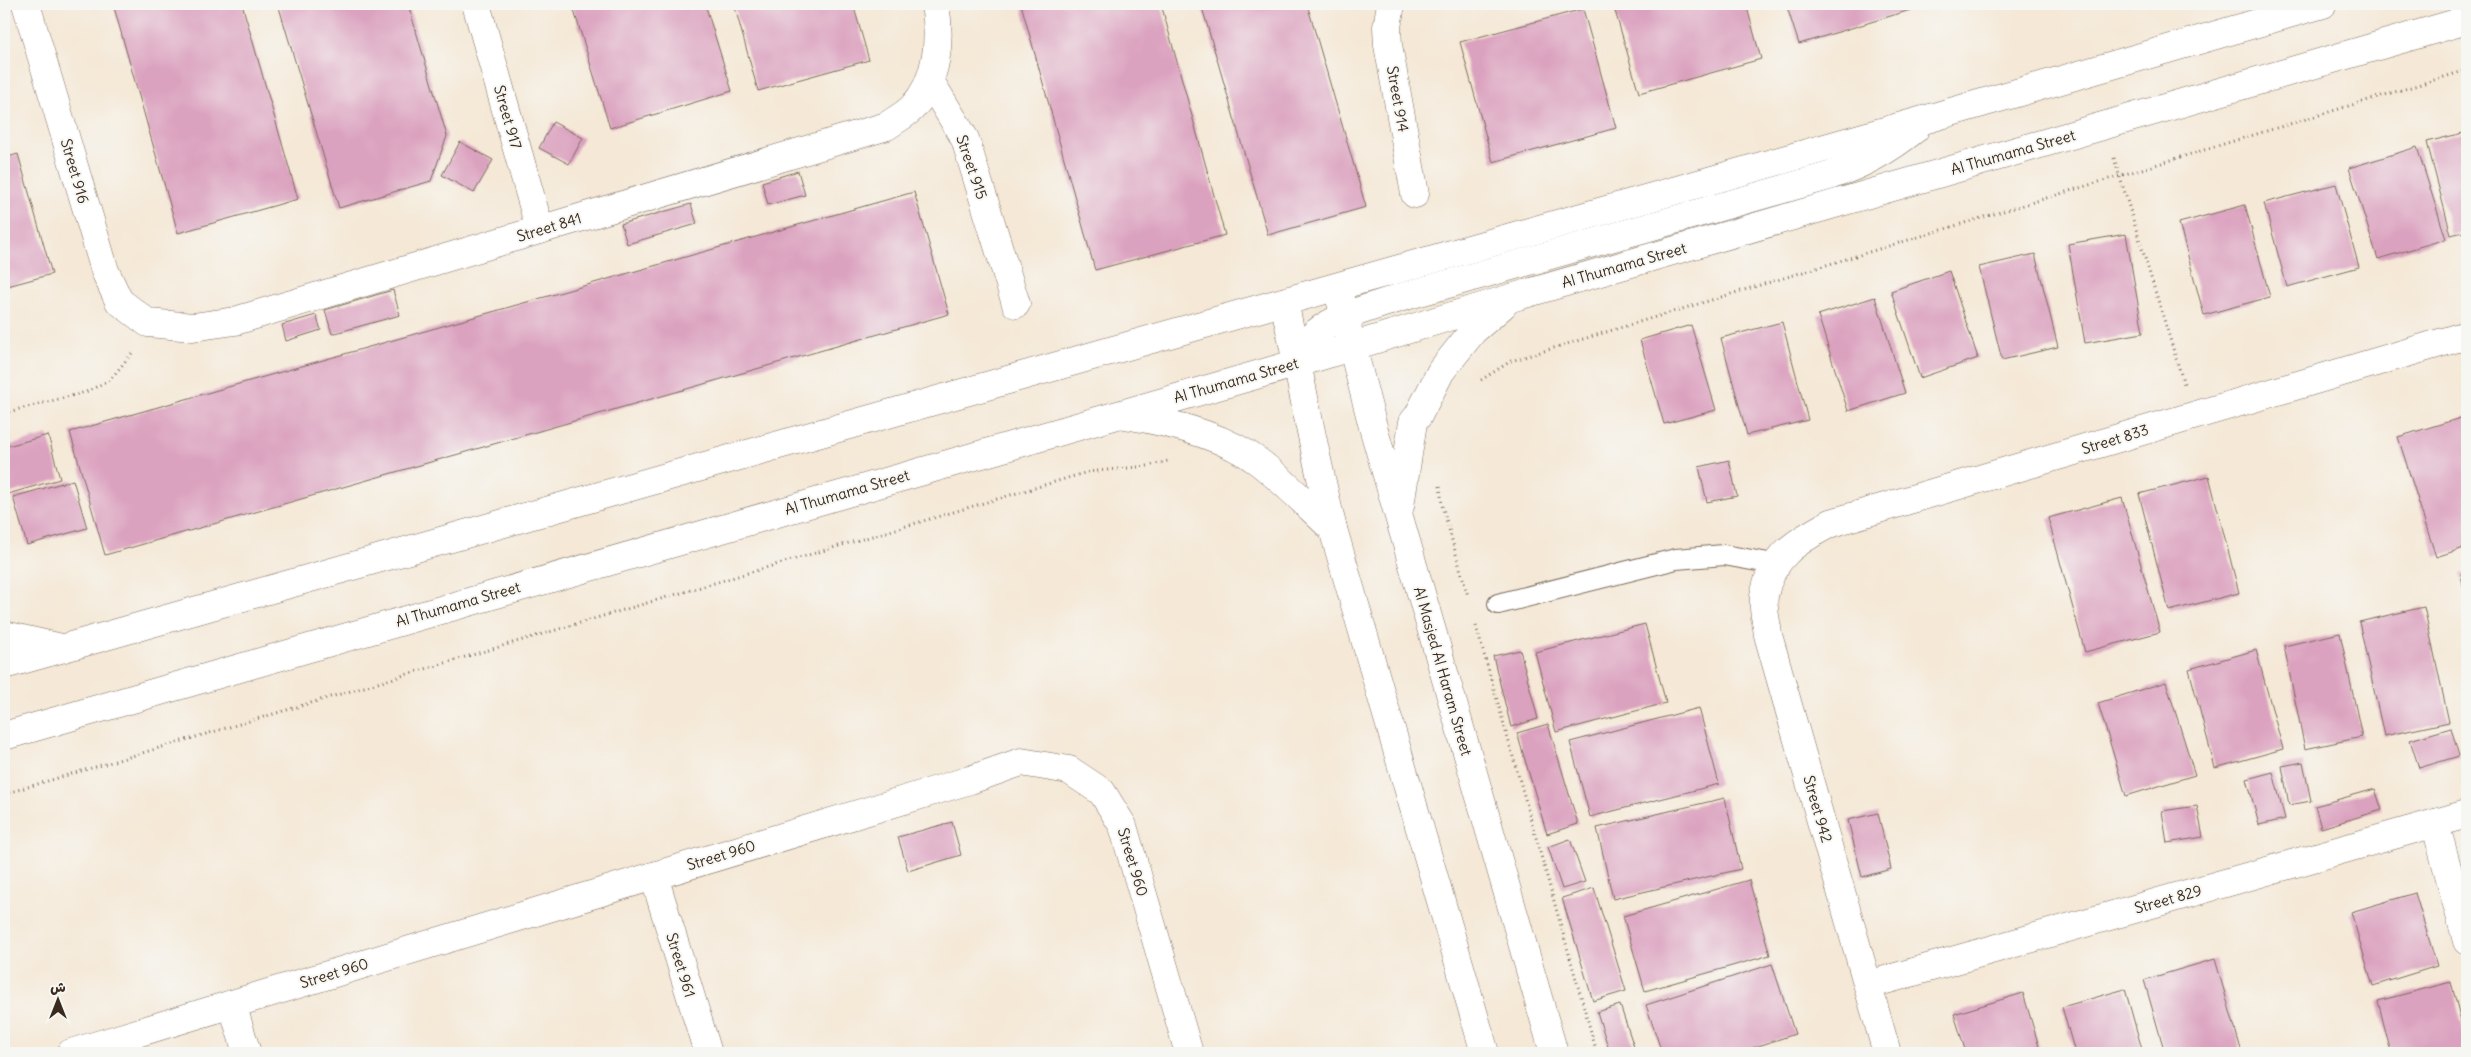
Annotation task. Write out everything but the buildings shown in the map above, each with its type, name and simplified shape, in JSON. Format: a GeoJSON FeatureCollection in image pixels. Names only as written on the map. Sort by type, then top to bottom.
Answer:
{"type":"FeatureCollection","features":[{"type":"Feature","properties":{"kind":"street","name":"Street 916"},"geometry":{"type":"LineString","coordinates":[[26,4],[104,271],[119,301],[148,323]]}},
{"type":"Feature","properties":{"kind":"street","name":"Street 917"},"geometry":{"type":"LineString","coordinates":[[476,4],[540,230]]}},
{"type":"Feature","properties":{"kind":"street"},"geometry":{"type":"LineString","coordinates":[[930,82],[938,44],[935,4]]}},
{"type":"Feature","properties":{"kind":"street","name":"Street 914"},"geometry":{"type":"LineString","coordinates":[[1391,4],[1387,27],[1388,45],[1414,194]]}},
{"type":"Feature","properties":{"kind":"street"},"geometry":{"type":"LineString","coordinates":[[4,665],[1927,119],[2323,4]]}},
{"type":"Feature","properties":{"kind":"street","name":"Al Thumama Street"},"geometry":{"type":"LineString","coordinates":[[4,736],[1298,363],[1511,298],[2467,20]]}},
{"type":"Feature","properties":{"kind":"street","name":"Street 841"},"geometry":{"type":"LineString","coordinates":[[148,323],[193,326],[235,321],[887,126],[912,108],[930,82]]}},
{"type":"Feature","properties":{"kind":"street","name":"Street 915"},"geometry":{"type":"LineString","coordinates":[[930,82],[965,140],[1016,304]]}},
{"type":"Feature","properties":{"kind":"street"},"geometry":{"type":"LineString","coordinates":[[1298,363],[1302,346],[1310,337],[1331,323],[1345,317],[1402,297],[1830,176],[1862,165],[1888,150],[1927,119]]}},
{"type":"Feature","properties":{"kind":"street","name":"Al Masjed Al Haram Street"},"geometry":{"type":"LineString","coordinates":[[1337,287],[1398,515],[1554,1053]]}},
{"type":"Feature","properties":{"kind":"street"},"geometry":{"type":"LineString","coordinates":[[1398,515],[1413,422],[1441,371],[1473,331],[1511,298]]}},
{"type":"Feature","properties":{"kind":"street"},"geometry":{"type":"LineString","coordinates":[[1284,302],[1298,363],[1313,446],[1333,529],[1486,1053]]}},
{"type":"Feature","properties":{"kind":"street","name":"Street 833"},"geometry":{"type":"LineString","coordinates":[[1774,564],[1798,540],[1831,523],[2467,335]]}},
{"type":"Feature","properties":{"kind":"street"},"geometry":{"type":"LineString","coordinates":[[1116,414],[1166,422],[1214,438],[1258,461],[1333,529]]}},
{"type":"Feature","properties":{"kind":"street","name":"Street 942"},"geometry":{"type":"LineString","coordinates":[[1774,564],[1764,598],[1768,635],[1887,1053]]}},
{"type":"Feature","properties":{"kind":"street"},"geometry":{"type":"LineString","coordinates":[[4,635],[64,648]]}},
{"type":"Feature","properties":{"kind":"street","name":"Street 960"},"geometry":{"type":"LineString","coordinates":[[72,1053],[970,780],[1021,762],[1069,770],[1102,792],[1124,826],[1189,1053]]}},
{"type":"Feature","properties":{"kind":"street","name":"Street 829"},"geometry":{"type":"LineString","coordinates":[[1868,985],[2467,814]]}},
{"type":"Feature","properties":{"kind":"street"},"geometry":{"type":"LineString","coordinates":[[2435,823],[2467,941]]}},
{"type":"Feature","properties":{"kind":"street","name":"Street 961"},"geometry":{"type":"LineString","coordinates":[[654,876],[708,1053]]}},
{"type":"Feature","properties":{"kind":"street"},"geometry":{"type":"LineString","coordinates":[[232,1004],[247,1053]]}},
{"type":"Feature","properties":{"kind":"lane"},"geometry":{"type":"LineString","coordinates":[[1498,604],[1676,558],[1724,555],[1774,564]]}},
{"type":"Feature","properties":{"kind":"path"},"geometry":{"type":"LineString","coordinates":[[2104,125],[2194,415]]}},
{"type":"Feature","properties":{"kind":"path"},"geometry":{"type":"LineString","coordinates":[[4,413],[86,392],[110,380],[128,359],[148,323]]}},
{"type":"Feature","properties":{"kind":"path"},"geometry":{"type":"LineString","coordinates":[[1439,476],[1442,505],[1470,602]]}},
{"type":"Feature","properties":{"kind":"path"},"geometry":{"type":"LineString","coordinates":[[1475,621],[1597,1053]]}}]}
